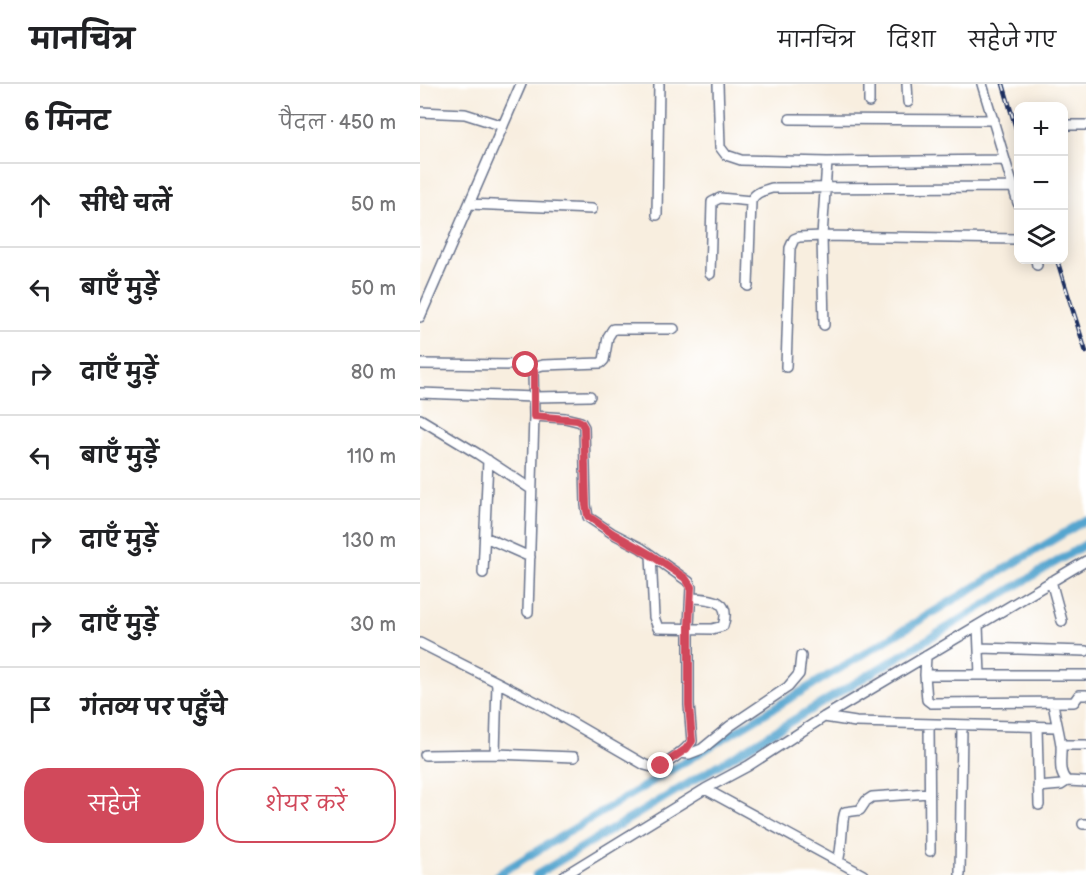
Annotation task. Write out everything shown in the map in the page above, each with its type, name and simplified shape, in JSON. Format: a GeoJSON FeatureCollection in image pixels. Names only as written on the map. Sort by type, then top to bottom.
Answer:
{"type":"FeatureCollection","features":[{"type":"Feature","properties":{"kind":"street"},"geometry":{"type":"LineString","coordinates":[[420,317],[521,84]]}},
{"type":"Feature","properties":{"kind":"street"},"geometry":{"type":"LineString","coordinates":[[657,215],[659,84]]}},
{"type":"Feature","properties":{"kind":"street"},"geometry":{"type":"LineString","coordinates":[[718,84],[720,147],[726,155],[741,160],[827,162],[1005,160]]}},
{"type":"Feature","properties":{"kind":"street"},"geometry":{"type":"LineString","coordinates":[[869,84],[869,102]]}},
{"type":"Feature","properties":{"kind":"street"},"geometry":{"type":"LineString","coordinates":[[907,84],[908,102]]}},
{"type":"Feature","properties":{"kind":"street"},"geometry":{"type":"LineString","coordinates":[[748,286],[751,201],[754,195],[772,188],[1014,187],[982,84]]}},
{"type":"Feature","properties":{"kind":"street"},"geometry":{"type":"LineString","coordinates":[[420,112],[465,114],[503,126]]}},
{"type":"Feature","properties":{"kind":"street"},"geometry":{"type":"LineString","coordinates":[[790,119],[994,120]]}},
{"type":"Feature","properties":{"kind":"street"},"geometry":{"type":"LineString","coordinates":[[1068,125],[1086,125]]}},
{"type":"Feature","properties":{"kind":"street"},"geometry":{"type":"LineString","coordinates":[[824,325],[822,236],[827,162]]}},
{"type":"Feature","properties":{"kind":"street"},"geometry":{"type":"LineString","coordinates":[[710,274],[712,202],[720,198],[751,201]]}},
{"type":"Feature","properties":{"kind":"street"},"geometry":{"type":"LineString","coordinates":[[469,204],[592,209]]}},
{"type":"Feature","properties":{"kind":"street"},"geometry":{"type":"LineString","coordinates":[[786,367],[790,248],[794,239],[822,236],[1014,239]]}},
{"type":"Feature","properties":{"kind":"street"},"geometry":{"type":"LineString","coordinates":[[420,364],[526,365],[532,368],[543,365],[601,363],[604,360],[608,337],[613,329],[674,329]]}},
{"type":"Feature","properties":{"kind":"street"},"geometry":{"type":"LineString","coordinates":[[528,612],[534,416],[534,370],[532,368]]}},
{"type":"Feature","properties":{"kind":"street"},"geometry":{"type":"LineString","coordinates":[[420,393],[534,398],[590,396]]}},
{"type":"Feature","properties":{"kind":"street"},"geometry":{"type":"LineString","coordinates":[[420,643],[538,703],[645,765],[654,768],[661,766],[692,741],[689,705],[691,587],[689,582],[651,555],[612,533],[588,516],[584,427],[581,422],[565,418],[534,416]]}},
{"type":"Feature","properties":{"kind":"street"},"geometry":{"type":"LineString","coordinates":[[420,419],[531,489]]}},
{"type":"Feature","properties":{"kind":"street"},"geometry":{"type":"LineString","coordinates":[[483,573],[488,460]]}},
{"type":"Feature","properties":{"kind":"street"},"geometry":{"type":"LineString","coordinates":[[484,537],[530,557]]}},
{"type":"Feature","properties":{"kind":"street"},"geometry":{"type":"LineString","coordinates":[[651,555],[656,625],[664,628],[712,629],[724,624],[722,604],[711,599],[691,598]]}},
{"type":"Feature","properties":{"kind":"street"},"geometry":{"type":"LineString","coordinates":[[565,875],[1086,561]]}},
{"type":"Feature","properties":{"kind":"street"},"geometry":{"type":"LineString","coordinates":[[1051,581],[1062,621]]}},
{"type":"Feature","properties":{"kind":"street"},"geometry":{"type":"LineString","coordinates":[[978,626],[980,675]]}},
{"type":"Feature","properties":{"kind":"street"},"geometry":{"type":"LineString","coordinates":[[979,648],[1086,651]]}},
{"type":"Feature","properties":{"kind":"street"},"geometry":{"type":"LineString","coordinates":[[679,753],[689,754],[702,749],[730,726],[788,687],[799,674],[801,656]]}},
{"type":"Feature","properties":{"kind":"street"},"geometry":{"type":"LineString","coordinates":[[926,656],[927,700],[932,703],[1074,702],[1080,695],[1086,695]]}},
{"type":"Feature","properties":{"kind":"street"},"geometry":{"type":"LineString","coordinates":[[926,675],[1086,675]]}},
{"type":"Feature","properties":{"kind":"street"},"geometry":{"type":"LineString","coordinates":[[495,754],[497,682]]}},
{"type":"Feature","properties":{"kind":"street"},"geometry":{"type":"LineString","coordinates":[[1053,703],[1061,745],[1061,773],[1067,781]]}},
{"type":"Feature","properties":{"kind":"street"},"geometry":{"type":"LineString","coordinates":[[824,717],[856,722],[1056,727]]}},
{"type":"Feature","properties":{"kind":"street"},"geometry":{"type":"LineString","coordinates":[[929,724],[930,851]]}},
{"type":"Feature","properties":{"kind":"street"},"geometry":{"type":"LineString","coordinates":[[960,875],[962,725]]}},
{"type":"Feature","properties":{"kind":"street"},"geometry":{"type":"LineString","coordinates":[[1037,727],[1039,805]]}},
{"type":"Feature","properties":{"kind":"street"},"geometry":{"type":"LineString","coordinates":[[1061,745],[1086,745]]}},
{"type":"Feature","properties":{"kind":"street"},"geometry":{"type":"LineString","coordinates":[[425,755],[495,754],[574,757]]}},
{"type":"Feature","properties":{"kind":"street"},"geometry":{"type":"LineString","coordinates":[[1038,787],[1061,785],[1067,781],[1086,782]]}},
{"type":"Feature","properties":{"kind":"street"},"geometry":{"type":"LineString","coordinates":[[705,789],[863,875]]}},
{"type":"Feature","properties":{"kind":"street"},"geometry":{"type":"LineString","coordinates":[[838,861],[845,812],[860,810],[872,797],[929,793]]}},
{"type":"Feature","properties":{"kind":"waterway"},"geometry":{"type":"LineString","coordinates":[[497,875],[1086,520]]}},
{"type":"Feature","properties":{"kind":"waterway"},"geometry":{"type":"LineString","coordinates":[[536,875],[1086,544]]}},
{"type":"Feature","properties":{"kind":"railway"},"geometry":{"type":"LineString","coordinates":[[1003,84],[1014,121]]}},
{"type":"Feature","properties":{"kind":"railway"},"geometry":{"type":"LineString","coordinates":[[1058,264],[1086,352]]}},
{"type":"Feature","properties":{"kind":"route"},"geometry":{"type":"LineString","coordinates":[[526,365],[534,370],[534,416],[577,420],[584,427],[586,513],[590,519],[641,548],[685,578],[691,587],[689,705],[692,741],[686,749],[661,766]]}}]}
